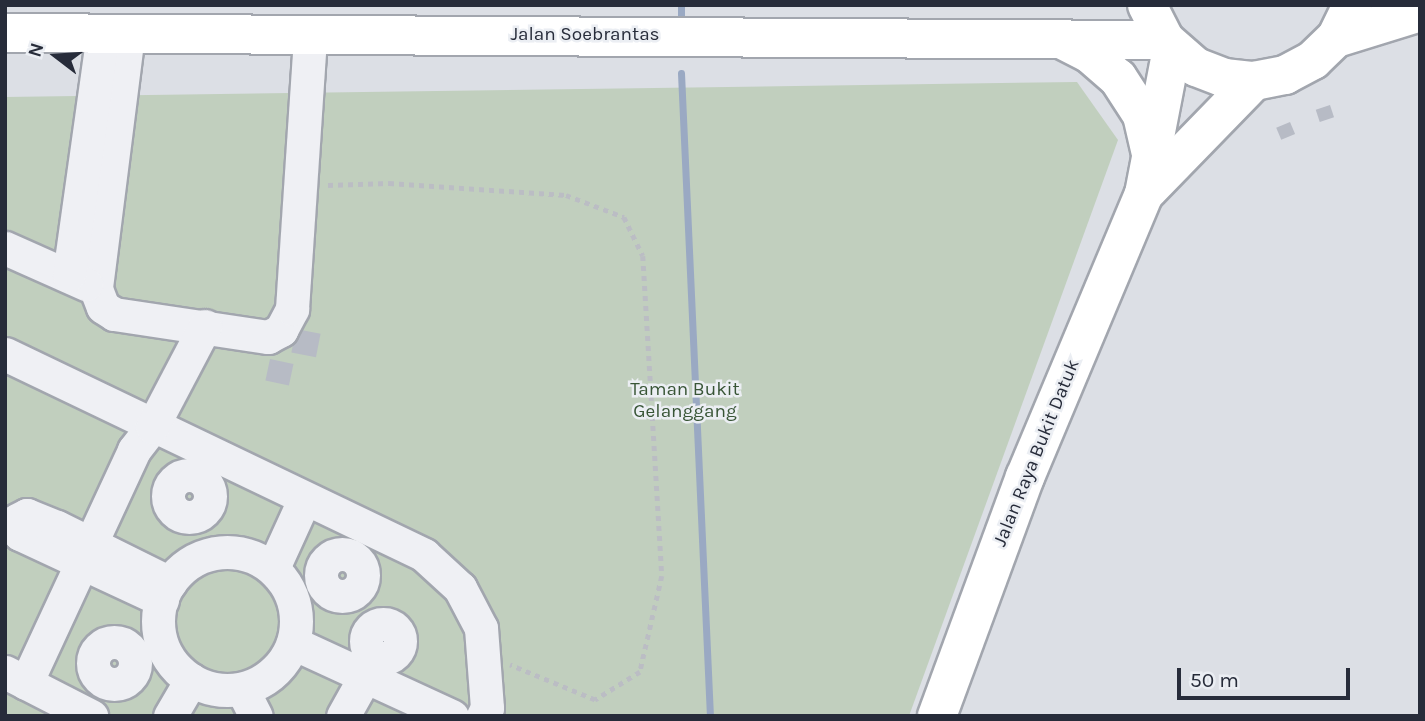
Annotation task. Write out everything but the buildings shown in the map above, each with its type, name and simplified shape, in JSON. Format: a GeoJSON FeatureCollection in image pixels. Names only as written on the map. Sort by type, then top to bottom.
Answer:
{"type":"FeatureCollection","features":[{"type":"Feature","properties":{"kind":"main road"},"geometry":{"type":"LineString","coordinates":[[1147,5],[1169,44],[1196,67],[1224,78],[1254,81],[1285,75],[1313,61],[1344,22],[1420,12]]}},
{"type":"Feature","properties":{"kind":"main road","name":"Jalan Soebrantas"},"geometry":{"type":"LineString","coordinates":[[5,33],[117,19],[310,35],[1169,44]]}},
{"type":"Feature","properties":{"kind":"main road"},"geometry":{"type":"LineString","coordinates":[[1065,41],[1090,54],[1118,78],[1142,115],[1151,157]]}},
{"type":"Feature","properties":{"kind":"main road","name":"Jalan Raya Bukit Datuk"},"geometry":{"type":"LineString","coordinates":[[937,716],[1025,477],[1144,194],[1169,44]]}},
{"type":"Feature","properties":{"kind":"main road","name":"Jalan Raya Bukit Datuk"},"geometry":{"type":"LineString","coordinates":[[1144,194],[1254,81]]}},
{"type":"Feature","properties":{"kind":"lane"},"geometry":{"type":"LineString","coordinates":[[83,282],[117,19]]}},
{"type":"Feature","properties":{"kind":"lane"},"geometry":{"type":"LineString","coordinates":[[5,248],[83,282],[103,307],[114,314],[268,337],[281,330],[292,309],[310,35]]}},
{"type":"Feature","properties":{"kind":"lane"},"geometry":{"type":"LineString","coordinates":[[91,716],[16,677],[88,552],[192,324]]}},
{"type":"Feature","properties":{"kind":"lane"},"geometry":{"type":"LineString","coordinates":[[5,354],[141,432],[296,495],[424,555],[460,587],[481,628],[486,708],[483,716]]}},
{"type":"Feature","properties":{"kind":"lane"},"geometry":{"type":"LineString","coordinates":[[264,563],[296,495]]}},
{"type":"Feature","properties":{"kind":"lane"},"geometry":{"type":"LineString","coordinates":[[197,516],[208,555]]}},
{"type":"Feature","properties":{"kind":"lane"},"geometry":{"type":"LineString","coordinates":[[88,552],[166,591]]}},
{"type":"Feature","properties":{"kind":"lane"},"geometry":{"type":"LineString","coordinates":[[252,707],[265,679],[289,651],[296,613],[292,597],[264,563],[225,552],[208,555],[180,570],[166,591],[147,649],[178,670],[196,695],[252,707],[271,716]]}},
{"type":"Feature","properties":{"kind":"lane"},"geometry":{"type":"LineString","coordinates":[[292,597],[322,582]]}},
{"type":"Feature","properties":{"kind":"lane"},"geometry":{"type":"LineString","coordinates":[[289,651],[361,686],[452,716]]}},
{"type":"Feature","properties":{"kind":"lane"},"geometry":{"type":"LineString","coordinates":[[361,686],[405,716]]}},
{"type":"Feature","properties":{"kind":"lane"},"geometry":{"type":"LineString","coordinates":[[170,716],[196,695]]}},
{"type":"Feature","properties":{"kind":"path"},"geometry":{"type":"LineString","coordinates":[[302,186],[389,183],[566,195],[624,217],[643,256],[663,576],[640,672],[595,700],[484,652]]}},
{"type":"Feature","properties":{"kind":"green space","name":"Taman Bukit Gelanggang"},"geometry":{"type":"Polygon","coordinates":[[[1077,82],[1118,140],[909,716],[5,716],[5,97],[1077,82]]]}},
{"type":"Feature","properties":{"kind":"waterway"},"geometry":{"type":"LineString","coordinates":[[681,5],[681,27]]}},
{"type":"Feature","properties":{"kind":"waterway"},"geometry":{"type":"LineString","coordinates":[[681,73],[710,716]]}}]}
